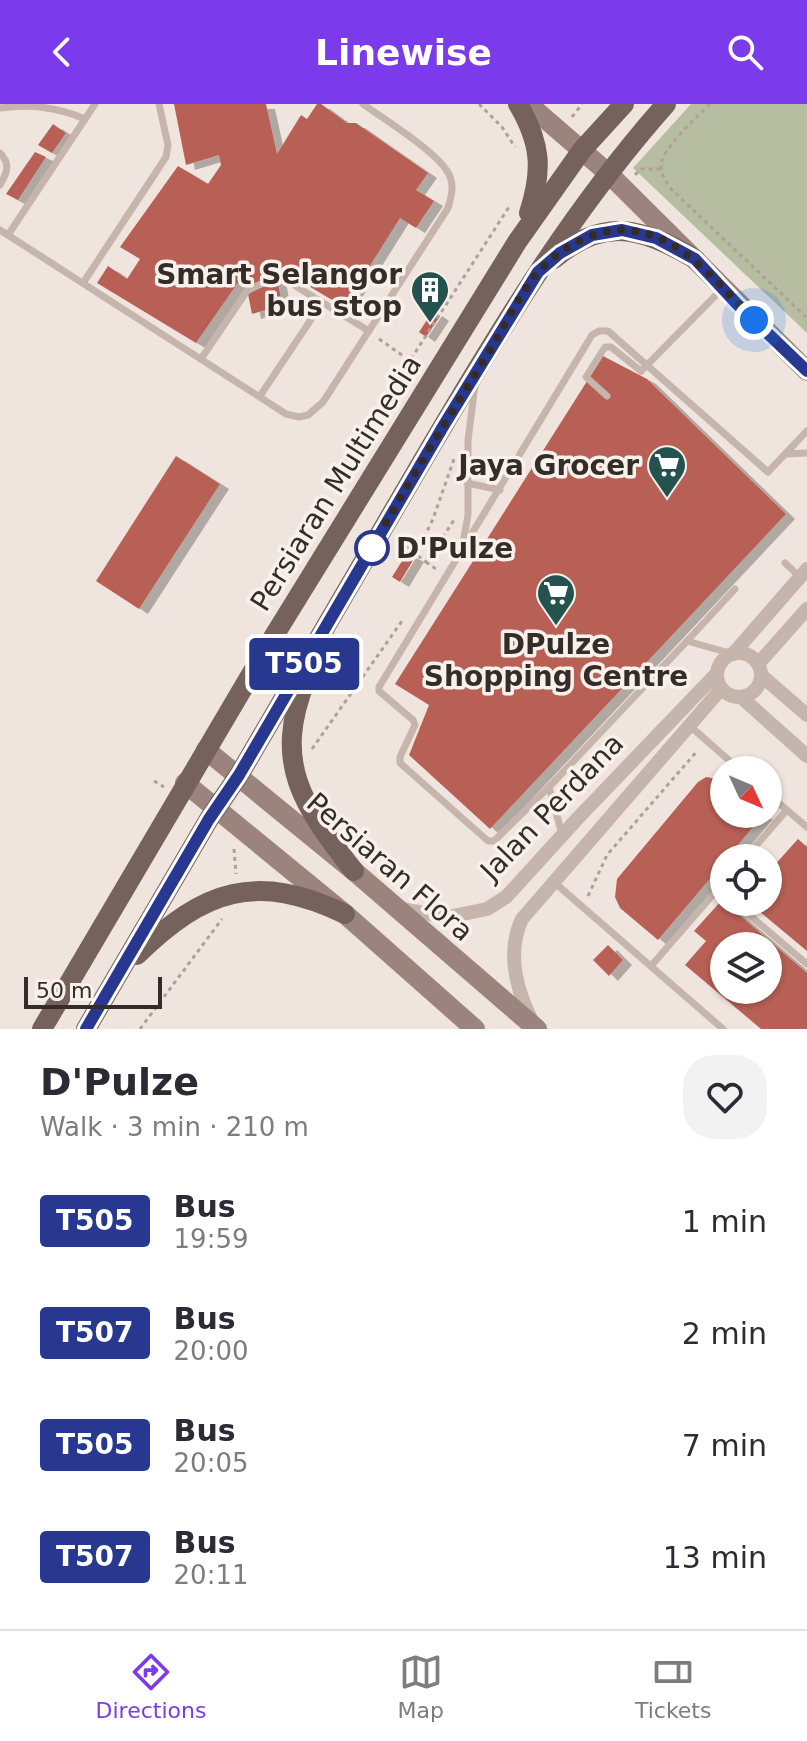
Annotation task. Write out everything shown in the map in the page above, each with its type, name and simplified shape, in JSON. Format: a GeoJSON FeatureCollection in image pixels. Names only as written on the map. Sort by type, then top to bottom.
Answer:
{"type":"FeatureCollection","features":[{"type":"Feature","properties":{"kind":"main road"},"geometry":{"type":"LineString","coordinates":[[517,242],[535,195],[539,163],[533,130],[518,104]]}},
{"type":"Feature","properties":{"kind":"main road"},"geometry":{"type":"LineString","coordinates":[[528,104],[608,173],[807,371]]}},
{"type":"Feature","properties":{"kind":"main road","name":"Persiaran Multimedia"},"geometry":{"type":"LineString","coordinates":[[42,1029],[185,783],[517,242],[582,150],[624,104]]}},
{"type":"Feature","properties":{"kind":"main road"},"geometry":{"type":"LineString","coordinates":[[86,1029],[223,815],[239,775],[538,272],[608,173],[666,104]]}},
{"type":"Feature","properties":{"kind":"main road"},"geometry":{"type":"LineString","coordinates":[[538,272],[592,235],[622,230],[656,238],[695,259]]}},
{"type":"Feature","properties":{"kind":"main road"},"geometry":{"type":"LineString","coordinates":[[330,620],[291,725],[294,767],[307,807],[354,871]]}},
{"type":"Feature","properties":{"kind":"main road","name":"Persiaran Flora"},"geometry":{"type":"LineString","coordinates":[[206,750],[354,871],[536,1029]]}},
{"type":"Feature","properties":{"kind":"main road"},"geometry":{"type":"LineString","coordinates":[[185,783],[345,914],[475,1029]]}},
{"type":"Feature","properties":{"kind":"main road"},"geometry":{"type":"LineString","coordinates":[[118,975],[185,913],[210,900],[238,892],[262,890],[290,894],[316,900],[345,914]]}},
{"type":"Feature","properties":{"kind":"street","name":"Jalan Perdana"},"geometry":{"type":"LineString","coordinates":[[396,908],[448,917],[487,909],[520,884],[717,673],[721,663],[733,654],[804,573]]}},
{"type":"Feature","properties":{"kind":"street"},"geometry":{"type":"LineString","coordinates":[[717,673],[721,689],[728,695],[741,697],[753,692],[760,670],[807,609]]}},
{"type":"Feature","properties":{"kind":"street"},"geometry":{"type":"LineString","coordinates":[[733,654],[747,655],[807,715]]}},
{"type":"Feature","properties":{"kind":"street","name":"Jalan Perdana"},"geometry":{"type":"LineString","coordinates":[[536,1029],[521,998],[516,977],[515,944],[522,919],[721,689]]}},
{"type":"Feature","properties":{"kind":"street"},"geometry":{"type":"LineString","coordinates":[[741,697],[807,756]]}},
{"type":"Feature","properties":{"kind":"lane"},"geometry":{"type":"LineString","coordinates":[[8,235],[95,104]]}},
{"type":"Feature","properties":{"kind":"lane"},"geometry":{"type":"LineString","coordinates":[[83,283],[166,157],[168,145],[159,104]]}},
{"type":"Feature","properties":{"kind":"lane"},"geometry":{"type":"LineString","coordinates":[[0,230],[286,414],[299,417],[308,415],[323,402],[448,208],[452,194],[448,171],[436,158],[363,104]]}},
{"type":"Feature","properties":{"kind":"lane"},"geometry":{"type":"LineString","coordinates":[[0,108],[53,107],[85,119]]}},
{"type":"Feature","properties":{"kind":"lane"},"geometry":{"type":"LineString","coordinates":[[0,153],[8,165],[7,174],[0,185]]}},
{"type":"Feature","properties":{"kind":"lane"},"geometry":{"type":"LineString","coordinates":[[201,359],[239,299],[258,284],[278,279],[289,282],[369,331]]}},
{"type":"Feature","properties":{"kind":"lane"},"geometry":{"type":"LineString","coordinates":[[607,396],[586,377],[605,347],[611,347],[641,371],[723,289]]}},
{"type":"Feature","properties":{"kind":"lane"},"geometry":{"type":"LineString","coordinates":[[260,396],[322,303]]}},
{"type":"Feature","properties":{"kind":"lane"},"geometry":{"type":"LineString","coordinates":[[735,589],[549,787],[494,841],[488,841],[400,763],[415,725],[413,720],[381,695],[379,687],[592,335],[608,331],[768,472],[807,431]]}},
{"type":"Feature","properties":{"kind":"lane"},"geometry":{"type":"LineString","coordinates":[[457,559],[468,515],[468,440],[477,371]]}},
{"type":"Feature","properties":{"kind":"lane"},"geometry":{"type":"LineString","coordinates":[[785,454],[807,453]]}},
{"type":"Feature","properties":{"kind":"lane"},"geometry":{"type":"LineString","coordinates":[[467,483],[500,490]]}},
{"type":"Feature","properties":{"kind":"lane"},"geometry":{"type":"LineString","coordinates":[[785,563],[804,573]]}},
{"type":"Feature","properties":{"kind":"lane"},"geometry":{"type":"LineString","coordinates":[[687,641],[733,654]]}},
{"type":"Feature","properties":{"kind":"lane"},"geometry":{"type":"LineString","coordinates":[[689,724],[724,756]]}},
{"type":"Feature","properties":{"kind":"lane"},"geometry":{"type":"LineString","coordinates":[[547,771],[556,779]]}},
{"type":"Feature","properties":{"kind":"lane"},"geometry":{"type":"LineString","coordinates":[[549,787],[563,836]]}},
{"type":"Feature","properties":{"kind":"lane"},"geometry":{"type":"LineString","coordinates":[[782,806],[807,827]]}},
{"type":"Feature","properties":{"kind":"lane"},"geometry":{"type":"LineString","coordinates":[[757,844],[787,810]]}},
{"type":"Feature","properties":{"kind":"lane"},"geometry":{"type":"LineString","coordinates":[[553,881],[723,1029]]}},
{"type":"Feature","properties":{"kind":"lane"},"geometry":{"type":"LineString","coordinates":[[651,966],[710,901]]}},
{"type":"Feature","properties":{"kind":"lane"},"geometry":{"type":"LineString","coordinates":[[750,916],[807,964]]}},
{"type":"Feature","properties":{"kind":"path"},"geometry":{"type":"LineString","coordinates":[[479,104],[510,137],[517,153]]}},
{"type":"Feature","properties":{"kind":"path"},"geometry":{"type":"LineString","coordinates":[[571,118],[582,104]]}},
{"type":"Feature","properties":{"kind":"path"},"geometry":{"type":"LineString","coordinates":[[710,104],[663,157],[661,169],[664,179],[807,318]]}},
{"type":"Feature","properties":{"kind":"path"},"geometry":{"type":"LineString","coordinates":[[333,480],[511,205]]}},
{"type":"Feature","properties":{"kind":"path"},"geometry":{"type":"LineString","coordinates":[[369,331],[409,360]]}},
{"type":"Feature","properties":{"kind":"path"},"geometry":{"type":"LineString","coordinates":[[437,571],[416,553],[433,519],[456,454],[468,440]]}},
{"type":"Feature","properties":{"kind":"path"},"geometry":{"type":"LineString","coordinates":[[426,562],[459,512]]}},
{"type":"Feature","properties":{"kind":"path"},"geometry":{"type":"LineString","coordinates":[[294,767],[311,751],[401,622]]}},
{"type":"Feature","properties":{"kind":"path"},"geometry":{"type":"LineString","coordinates":[[581,906],[607,855],[706,741]]}},
{"type":"Feature","properties":{"kind":"path"},"geometry":{"type":"LineString","coordinates":[[223,815],[238,892]]}},
{"type":"Feature","properties":{"kind":"path"},"geometry":{"type":"LineString","coordinates":[[140,1029],[218,921],[228,916]]}},
{"type":"Feature","properties":{"kind":"green space"},"geometry":{"type":"Polygon","coordinates":[[[691,104],[807,104],[807,333],[633,168],[691,104]]]}},
{"type":"Feature","properties":{"kind":"building"},"geometry":{"type":"Polygon","coordinates":[[[174,104],[266,104],[277,154],[301,115],[307,119],[317,104],[321,104],[347,123],[356,123],[428,173],[416,190],[434,201],[416,228],[400,218],[344,307],[275,266],[282,305],[252,314],[244,274],[196,343],[97,283],[108,266],[127,279],[140,259],[120,247],[178,166],[208,184],[221,165],[219,155],[186,165],[174,104]]]}},
{"type":"Feature","properties":{"kind":"building"},"geometry":{"type":"Polygon","coordinates":[[[53,124],[66,133],[52,153],[38,145],[53,124]]]}},
{"type":"Feature","properties":{"kind":"building"},"geometry":{"type":"Polygon","coordinates":[[[35,152],[46,157],[18,200],[6,194],[35,152]]]}},
{"type":"Feature","properties":{"kind":"building","name":"Smart Selangor bus stop"},"geometry":{"type":"Polygon","coordinates":[[[433,311],[440,316],[426,337],[419,332],[433,311]]]}},
{"type":"Feature","properties":{"kind":"building","name":"DPulze Shopping Centre"},"geometry":{"type":"Polygon","coordinates":[[[603,356],[647,379],[786,514],[490,829],[409,755],[429,705],[395,684],[603,356]]]}},
{"type":"Feature","properties":{"kind":"building"},"geometry":{"type":"Polygon","coordinates":[[[176,456],[220,484],[139,609],[96,581],[176,456]]]}},
{"type":"Feature","properties":{"kind":"building"},"geometry":{"type":"Polygon","coordinates":[[[407,553],[415,557],[400,582],[392,577],[407,553]]]}},
{"type":"Feature","properties":{"kind":"building"},"geometry":{"type":"Polygon","coordinates":[[[710,778],[710,828],[752,828],[739,844],[710,844],[710,879],[658,940],[620,908],[615,897],[617,879],[698,782],[710,778]]]}},
{"type":"Feature","properties":{"kind":"building"},"geometry":{"type":"Polygon","coordinates":[[[798,839],[807,847],[807,951],[765,916],[782,916],[782,857],[798,839]]]}},
{"type":"Feature","properties":{"kind":"building"},"geometry":{"type":"Polygon","coordinates":[[[710,913],[710,916],[741,916],[759,932],[710,932],[710,986],[685,965],[706,941],[694,931],[710,913]]]}},
{"type":"Feature","properties":{"kind":"building"},"geometry":{"type":"Polygon","coordinates":[[[608,945],[623,960],[609,976],[593,960],[608,945]]]}},
{"type":"Feature","properties":{"kind":"building"},"geometry":{"type":"Polygon","coordinates":[[[782,952],[807,973],[807,1029],[761,1029],[731,1004],[782,1004],[782,952]]]}},
{"type":"Feature","properties":{"kind":"bus line","name":"T505"},"geometry":{"type":"LineString","coordinates":[[86,1029],[538,272],[560,253],[592,235],[622,230],[656,238],[695,259],[807,371]]}},
{"type":"Feature","properties":{"kind":"place","name":"Smart Selangor bus stop"},"geometry":{"type":"Point","coordinates":[430,324]}},
{"type":"Feature","properties":{"kind":"place","name":"Jaya Grocer"},"geometry":{"type":"Point","coordinates":[667,499]}},
{"type":"Feature","properties":{"kind":"place","name":"D'Pulze"},"geometry":{"type":"Point","coordinates":[372,548]}},
{"type":"Feature","properties":{"kind":"place","name":"DPulze Shopping Centre"},"geometry":{"type":"Point","coordinates":[556,627]}},
{"type":"Feature","properties":{"kind":"route"},"geometry":{"type":"LineString","coordinates":[[372,548],[538,272],[560,253],[592,235],[606,232],[622,230],[656,238],[695,259],[754,320]]}}]}
